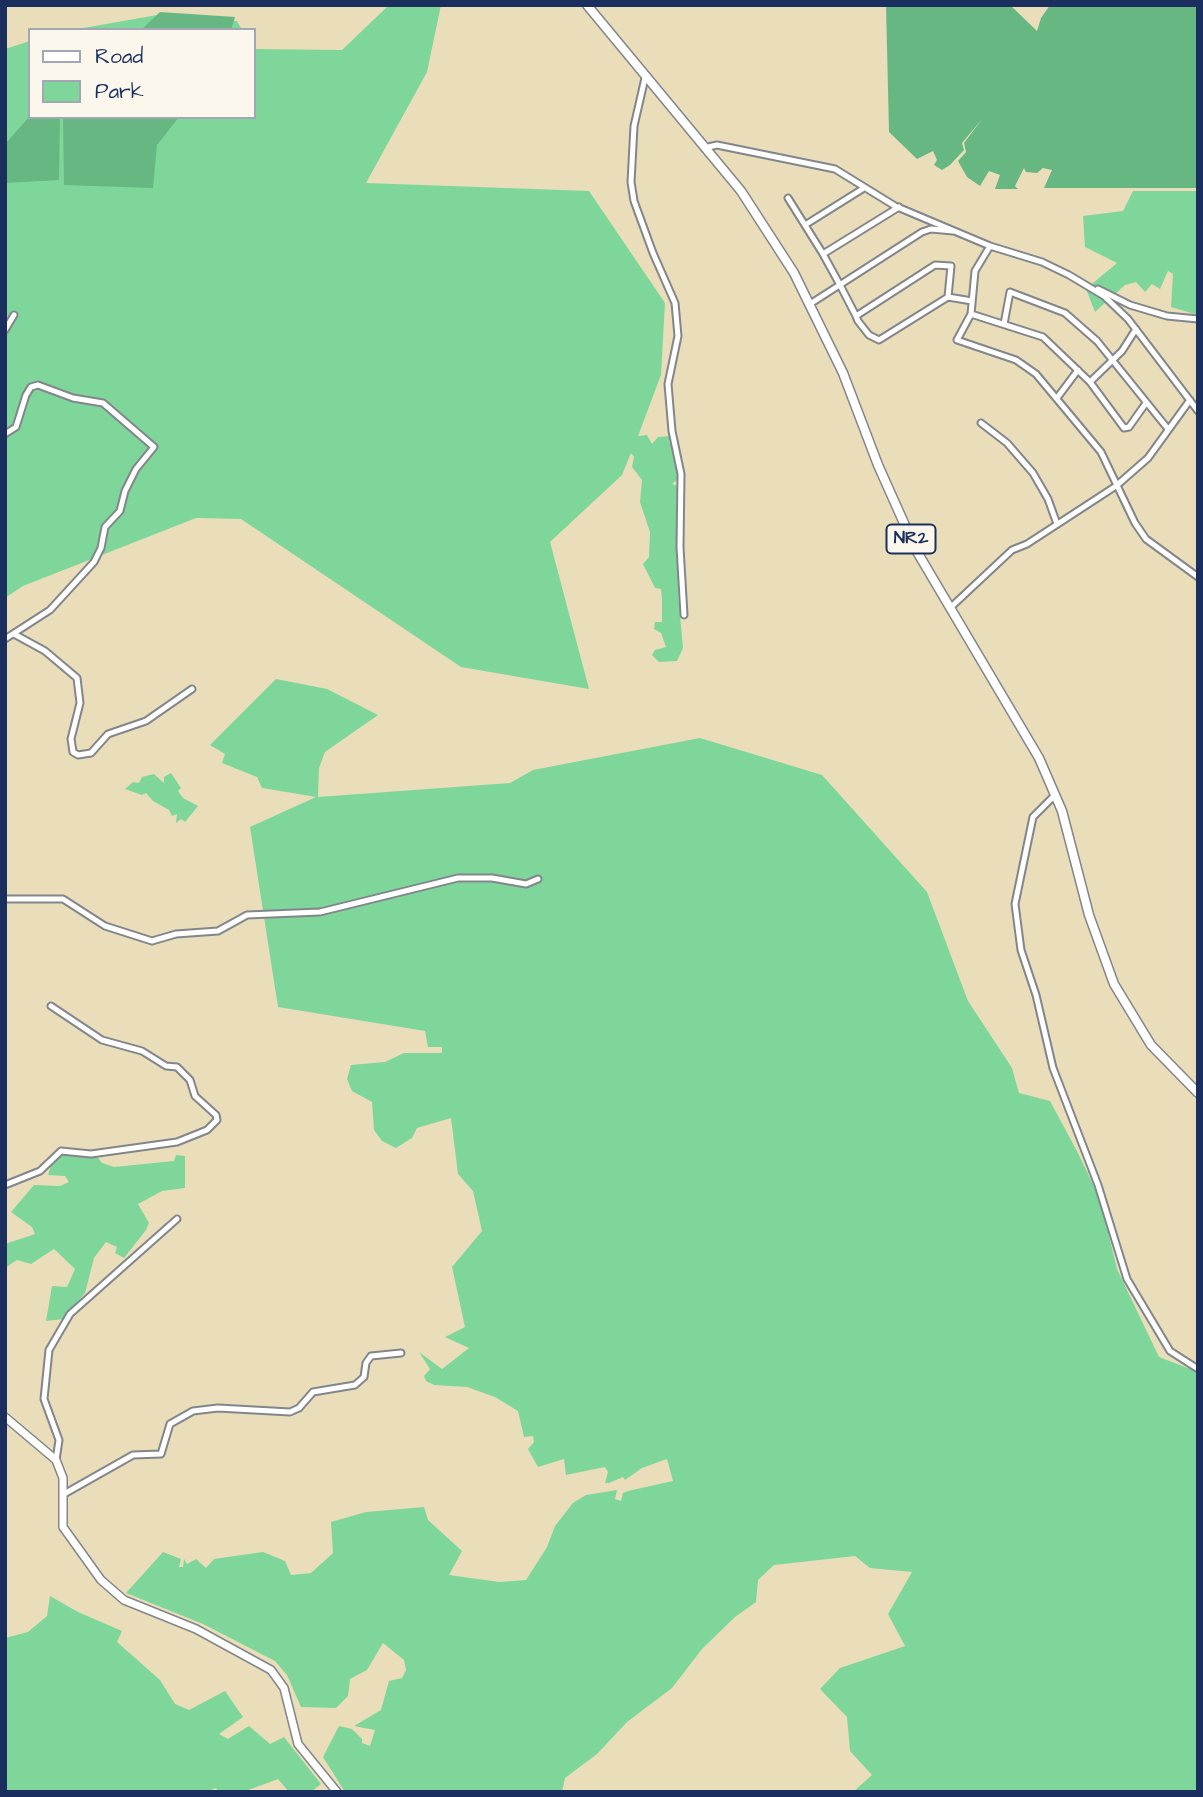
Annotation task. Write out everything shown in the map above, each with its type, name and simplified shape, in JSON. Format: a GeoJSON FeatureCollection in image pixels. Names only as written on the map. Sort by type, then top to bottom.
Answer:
{"type":"FeatureCollection","features":[{"type":"Feature","properties":{"kind":"highway","name":"NR2"},"geometry":{"type":"LineString","coordinates":[[587,5],[741,191],[810,304],[844,373],[894,506],[950,608],[1027,735],[1055,795],[1067,827],[1089,915],[1114,984],[1151,1045],[1198,1093]]}},
{"type":"Feature","properties":{"kind":"main road"},"geometry":{"type":"LineString","coordinates":[[5,1417],[55,1460],[63,1478],[61,1522],[67,1535],[116,1594],[138,1607],[196,1629],[271,1671],[284,1688],[298,1744],[337,1792]]}},
{"type":"Feature","properties":{"kind":"street"},"geometry":{"type":"LineString","coordinates":[[645,78],[635,126],[631,182],[649,241],[675,303],[678,336],[668,397],[681,474],[680,547],[684,615]]}},
{"type":"Feature","properties":{"kind":"street"},"geometry":{"type":"LineString","coordinates":[[704,149],[718,145],[830,168],[899,207],[990,246],[1042,262],[1130,305],[1167,316],[1198,319]]}},
{"type":"Feature","properties":{"kind":"street"},"geometry":{"type":"LineString","coordinates":[[805,225],[864,188]]}},
{"type":"Feature","properties":{"kind":"street"},"geometry":{"type":"LineString","coordinates":[[788,198],[869,335],[879,340],[948,297],[972,301]]}},
{"type":"Feature","properties":{"kind":"street"},"geometry":{"type":"LineString","coordinates":[[823,254],[899,207]]}},
{"type":"Feature","properties":{"kind":"street"},"geometry":{"type":"LineString","coordinates":[[810,304],[922,232],[931,229],[960,231]]}},
{"type":"Feature","properties":{"kind":"street"},"geometry":{"type":"LineString","coordinates":[[990,246],[975,271],[971,314],[957,340],[1022,363],[1056,398],[1101,452],[1116,486],[1146,539],[1198,577]]}},
{"type":"Feature","properties":{"kind":"street"},"geometry":{"type":"LineString","coordinates":[[856,316],[935,265],[951,266],[948,297]]}},
{"type":"Feature","properties":{"kind":"street"},"geometry":{"type":"LineString","coordinates":[[1090,287],[1116,307],[1136,329],[1198,411]]}},
{"type":"Feature","properties":{"kind":"street"},"geometry":{"type":"LineString","coordinates":[[1004,324],[1010,292],[1065,313],[1097,341],[1168,429]]}},
{"type":"Feature","properties":{"kind":"street"},"geometry":{"type":"LineString","coordinates":[[5,330],[14,314]]}},
{"type":"Feature","properties":{"kind":"street"},"geometry":{"type":"LineString","coordinates":[[971,314],[1043,337],[1090,382],[1124,428],[1129,427],[1146,403]]}},
{"type":"Feature","properties":{"kind":"street"},"geometry":{"type":"LineString","coordinates":[[1090,382],[1113,360],[1136,329]]}},
{"type":"Feature","properties":{"kind":"street"},"geometry":{"type":"LineString","coordinates":[[1056,398],[1078,370]]}},
{"type":"Feature","properties":{"kind":"street"},"geometry":{"type":"LineString","coordinates":[[5,435],[16,428],[26,396],[31,387],[38,385],[73,398],[103,403],[154,447],[124,491],[120,510],[105,527],[102,548],[94,562],[50,610],[5,639]]}},
{"type":"Feature","properties":{"kind":"street"},"geometry":{"type":"LineString","coordinates":[[950,608],[1012,550],[1027,544],[1116,486],[1148,458],[1191,400]]}},
{"type":"Feature","properties":{"kind":"street"},"geometry":{"type":"LineString","coordinates":[[981,423],[1002,438],[1033,474],[1048,499],[1057,524]]}},
{"type":"Feature","properties":{"kind":"street"},"geometry":{"type":"LineString","coordinates":[[14,634],[45,651],[77,678],[81,695],[71,738],[74,751],[78,755],[91,754],[108,734],[146,721],[192,689]]}},
{"type":"Feature","properties":{"kind":"street"},"geometry":{"type":"LineString","coordinates":[[1055,795],[1033,817],[1015,904],[1021,950],[1057,1078],[1098,1185],[1127,1279],[1170,1351],[1198,1369]]}},
{"type":"Feature","properties":{"kind":"street"},"geometry":{"type":"LineString","coordinates":[[5,899],[59,898],[105,926],[152,941],[176,934],[218,930],[247,915],[320,912],[458,878],[492,878],[526,884],[538,879]]}},
{"type":"Feature","properties":{"kind":"street"},"geometry":{"type":"LineString","coordinates":[[5,1185],[40,1171],[61,1151],[91,1154],[177,1142],[206,1130],[217,1121],[216,1115],[195,1096],[190,1080],[177,1067],[166,1066],[142,1051],[102,1040],[51,1006]]}},
{"type":"Feature","properties":{"kind":"street"},"geometry":{"type":"LineString","coordinates":[[55,1460],[59,1440],[44,1399],[49,1349],[70,1314],[177,1219]]}},
{"type":"Feature","properties":{"kind":"street"},"geometry":{"type":"LineString","coordinates":[[64,1494],[133,1455],[161,1454],[170,1424],[193,1411],[218,1408],[290,1412],[299,1408],[313,1392],[346,1387],[361,1381],[371,1356],[401,1353]]}},
{"type":"Feature","properties":{"kind":"green space"},"geometry":{"type":"Polygon","coordinates":[[[389,5],[441,5],[427,72],[366,183],[589,191],[665,303],[661,375],[638,436],[647,435],[652,444],[658,437],[670,436],[669,442],[673,446],[680,478],[672,484],[679,486],[676,555],[682,571],[678,593],[683,648],[677,661],[659,662],[652,655],[655,650],[666,647],[661,633],[654,629],[655,622],[662,622],[661,589],[655,588],[643,564],[649,557],[650,532],[640,502],[642,480],[632,467],[634,457],[631,453],[622,475],[550,542],[589,689],[461,667],[241,519],[196,518],[23,586],[5,598],[5,49],[28,42],[28,119],[256,119],[256,49],[342,50],[389,5]]]}},
{"type":"Feature","properties":{"kind":"green space"},"geometry":{"type":"Polygon","coordinates":[[[886,5],[1010,5],[1037,31],[1041,18],[1050,5],[1198,5],[1198,188],[1044,188],[1052,170],[1043,168],[1037,173],[1026,172],[1024,168],[1015,186],[1018,189],[995,189],[1000,175],[989,171],[980,186],[967,177],[958,161],[966,152],[964,143],[983,118],[962,143],[964,150],[942,170],[934,165],[937,160],[933,151],[917,159],[889,132],[886,5]]]}},
{"type":"Feature","properties":{"kind":"green space"},"geometry":{"type":"Polygon","coordinates":[[[160,12],[235,17],[232,28],[143,28],[160,12]]]}},
{"type":"Feature","properties":{"kind":"green space"},"geometry":{"type":"Polygon","coordinates":[[[163,14],[237,21],[241,28],[83,28],[163,14]]]}},
{"type":"Feature","properties":{"kind":"green space"},"geometry":{"type":"Polygon","coordinates":[[[28,118],[60,119],[59,180],[5,183],[5,144],[28,118]]]}},
{"type":"Feature","properties":{"kind":"green space"},"geometry":{"type":"Polygon","coordinates":[[[63,119],[177,119],[157,145],[153,188],[64,185],[63,119]]]}},
{"type":"Feature","properties":{"kind":"green space"},"geometry":{"type":"Polygon","coordinates":[[[1133,191],[1198,191],[1198,315],[1171,307],[1173,274],[1168,271],[1160,289],[1152,284],[1145,292],[1136,282],[1125,285],[1095,312],[1086,289],[1117,263],[1085,247],[1083,216],[1123,211],[1133,191]]]}},
{"type":"Feature","properties":{"kind":"green space"},"geometry":{"type":"Polygon","coordinates":[[[276,679],[327,689],[378,715],[325,752],[319,768],[318,797],[510,783],[533,770],[700,738],[822,775],[927,892],[968,1001],[1012,1068],[1019,1093],[1050,1101],[1078,1153],[1100,1199],[1117,1269],[1159,1357],[1198,1372],[1198,1789],[1195,1792],[853,1792],[872,1775],[850,1751],[847,1717],[820,1689],[840,1668],[905,1646],[888,1614],[912,1572],[870,1568],[855,1556],[774,1565],[758,1580],[756,1602],[735,1617],[702,1649],[672,1688],[627,1722],[597,1754],[565,1778],[562,1792],[345,1792],[323,1757],[339,1726],[352,1729],[362,1739],[362,1743],[370,1746],[375,1730],[354,1726],[381,1710],[389,1681],[402,1678],[406,1670],[404,1660],[383,1643],[367,1670],[350,1679],[348,1696],[336,1708],[301,1707],[287,1675],[275,1661],[203,1624],[126,1593],[163,1552],[181,1559],[179,1567],[183,1567],[184,1559],[187,1564],[196,1559],[206,1568],[214,1559],[263,1552],[285,1561],[291,1575],[311,1573],[333,1553],[331,1522],[366,1512],[424,1507],[428,1520],[462,1551],[449,1575],[499,1582],[526,1580],[547,1547],[555,1526],[573,1503],[586,1495],[617,1490],[615,1499],[621,1501],[623,1493],[628,1491],[673,1481],[667,1459],[642,1468],[625,1480],[623,1477],[609,1483],[605,1483],[608,1472],[605,1467],[566,1475],[564,1459],[538,1467],[528,1449],[534,1442],[533,1436],[524,1437],[518,1411],[495,1397],[467,1387],[434,1385],[426,1381],[424,1376],[430,1369],[419,1352],[442,1369],[469,1348],[445,1337],[465,1327],[452,1267],[482,1231],[473,1191],[458,1174],[451,1118],[417,1128],[412,1138],[396,1148],[382,1141],[374,1130],[372,1102],[352,1091],[347,1079],[351,1065],[385,1062],[404,1053],[442,1053],[442,1047],[428,1047],[425,1031],[278,1007],[250,827],[316,797],[262,788],[257,777],[222,763],[225,754],[210,745],[276,679]]]}},
{"type":"Feature","properties":{"kind":"green space"},"geometry":{"type":"Polygon","coordinates":[[[171,773],[181,788],[178,791],[183,798],[198,806],[185,822],[181,819],[176,823],[177,814],[172,816],[169,810],[153,801],[146,793],[142,795],[125,789],[133,782],[139,783],[142,777],[154,774],[164,783],[164,777],[171,773]]]}},
{"type":"Feature","properties":{"kind":"green space"},"geometry":{"type":"Polygon","coordinates":[[[96,1155],[102,1163],[114,1167],[174,1161],[176,1155],[185,1156],[185,1188],[162,1191],[138,1204],[149,1223],[124,1258],[115,1253],[117,1247],[106,1242],[94,1258],[85,1293],[63,1319],[46,1321],[52,1286],[67,1287],[75,1269],[54,1249],[31,1264],[17,1260],[5,1268],[5,1244],[35,1234],[32,1227],[11,1212],[34,1185],[60,1186],[69,1182],[65,1176],[48,1175],[54,1156],[96,1155]]]}},
{"type":"Feature","properties":{"kind":"green space"},"geometry":{"type":"Polygon","coordinates":[[[50,1596],[78,1612],[122,1631],[117,1642],[160,1680],[175,1704],[189,1710],[225,1691],[243,1717],[219,1734],[228,1739],[249,1726],[270,1744],[284,1737],[321,1784],[311,1792],[289,1792],[278,1779],[243,1792],[219,1792],[216,1788],[206,1792],[5,1792],[5,1638],[28,1632],[47,1616],[50,1596]]]}}]}
